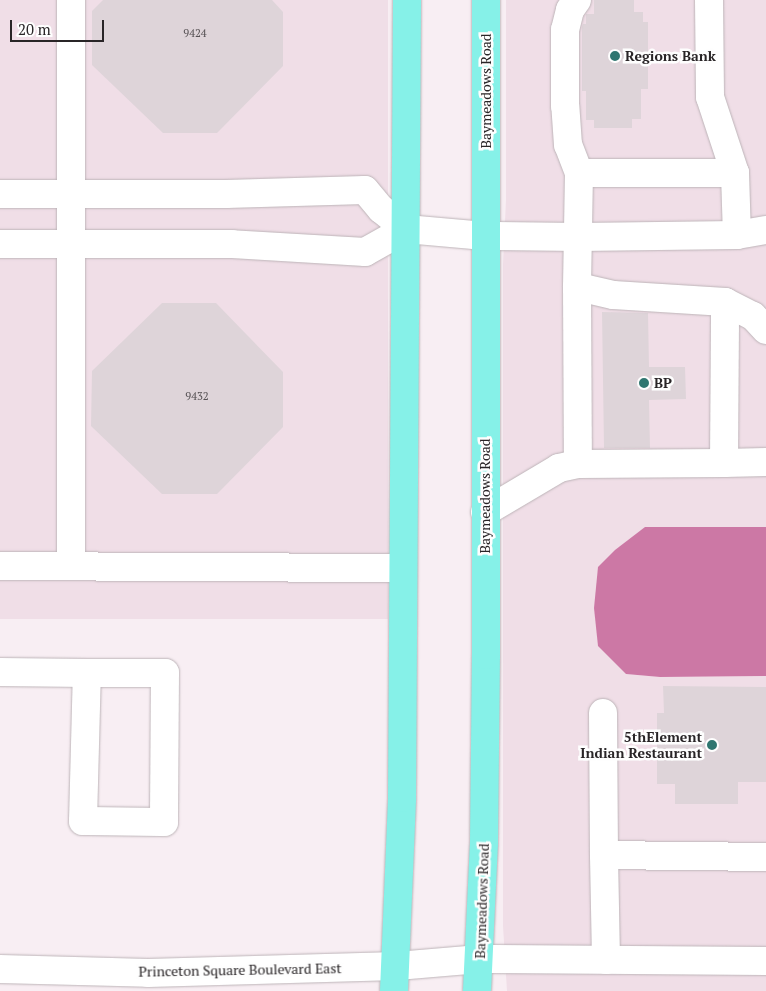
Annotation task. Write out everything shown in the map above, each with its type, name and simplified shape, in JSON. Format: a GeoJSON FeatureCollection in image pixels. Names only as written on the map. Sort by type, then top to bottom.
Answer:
{"type":"FeatureCollection","features":[{"type":"Feature","properties":{"kind":"main road"},"geometry":{"type":"LineString","coordinates":[[396,978],[402,798],[407,0]]}},
{"type":"Feature","properties":{"kind":"main road","name":"Baymeadows Road"},"geometry":{"type":"LineString","coordinates":[[477,991],[480,959],[486,655],[486,0]]}},
{"type":"Feature","properties":{"kind":"street"},"geometry":{"type":"LineString","coordinates":[[71,0],[71,566]]}},
{"type":"Feature","properties":{"kind":"street"},"geometry":{"type":"LineString","coordinates":[[578,0],[570,10],[565,30],[565,106],[568,145],[579,173],[577,287],[578,464]]}},
{"type":"Feature","properties":{"kind":"street"},"geometry":{"type":"LineString","coordinates":[[709,0],[710,97],[735,173],[737,236]]}},
{"type":"Feature","properties":{"kind":"street"},"geometry":{"type":"LineString","coordinates":[[579,173],[735,173]]}},
{"type":"Feature","properties":{"kind":"street"},"geometry":{"type":"LineString","coordinates":[[0,194],[226,194],[365,190],[381,209],[406,229],[485,236],[579,237],[737,236],[766,230]]}},
{"type":"Feature","properties":{"kind":"street"},"geometry":{"type":"LineString","coordinates":[[0,244],[232,244],[365,252],[406,229]]}},
{"type":"Feature","properties":{"kind":"street"},"geometry":{"type":"LineString","coordinates":[[577,287],[613,295],[725,302],[753,316],[766,330]]}},
{"type":"Feature","properties":{"kind":"street"},"geometry":{"type":"LineString","coordinates":[[724,463],[725,302]]}},
{"type":"Feature","properties":{"kind":"street"},"geometry":{"type":"LineString","coordinates":[[485,512],[559,468],[578,464],[766,462]]}},
{"type":"Feature","properties":{"kind":"street"},"geometry":{"type":"LineString","coordinates":[[0,566],[403,568]]}},
{"type":"Feature","properties":{"kind":"street"},"geometry":{"type":"LineString","coordinates":[[0,672],[166,673],[164,822],[83,821],[87,673]]}},
{"type":"Feature","properties":{"kind":"street"},"geometry":{"type":"LineString","coordinates":[[603,713],[606,960]]}},
{"type":"Feature","properties":{"kind":"street"},"geometry":{"type":"LineString","coordinates":[[604,855],[766,857]]}},
{"type":"Feature","properties":{"kind":"street","name":"Princeton Square Boulevard East"},"geometry":{"type":"LineString","coordinates":[[0,969],[396,978],[480,959],[766,961]]}},
{"type":"Feature","properties":{"kind":"shaded area"},"geometry":{"type":"Polygon","coordinates":[[[0,0],[388,0],[388,619],[0,619],[0,0]]]}},
{"type":"Feature","properties":{"kind":"shaded area"},"geometry":{"type":"Polygon","coordinates":[[[506,0],[766,0],[766,527],[645,527],[626,674],[660,677],[766,676],[766,991],[507,991],[503,926],[503,265],[506,200],[506,0]]]}},
{"type":"Feature","properties":{"kind":"shaded area"},"geometry":{"type":"Polygon","coordinates":[[[645,527],[766,527],[766,676],[660,677],[626,674],[598,646],[594,608],[598,567],[615,550],[645,527]]]}},
{"type":"Feature","properties":{"kind":"building"},"geometry":{"type":"Polygon","coordinates":[[[103,0],[272,0],[283,12],[283,66],[217,133],[163,133],[92,65],[92,11],[103,0]]]}},
{"type":"Feature","properties":{"kind":"building","name":"Regions Bank"},"geometry":{"type":"Polygon","coordinates":[[[594,0],[634,0],[634,12],[643,12],[643,22],[648,22],[648,89],[641,89],[641,119],[632,119],[632,128],[594,128],[594,120],[586,120],[586,91],[582,91],[582,27],[583,24],[586,24],[586,14],[594,14],[594,0]]]}},
{"type":"Feature","properties":{"kind":"building"},"geometry":{"type":"Polygon","coordinates":[[[162,303],[216,303],[283,372],[283,427],[217,494],[162,494],[91,426],[92,371],[162,303]]]}},
{"type":"Feature","properties":{"kind":"building","name":"BP"},"geometry":{"type":"Polygon","coordinates":[[[602,312],[648,313],[649,367],[685,367],[686,399],[649,400],[650,448],[604,448],[602,312]]]}},
{"type":"Feature","properties":{"kind":"building","name":"5thElement Indian Restaurant"},"geometry":{"type":"Polygon","coordinates":[[[663,686],[766,687],[766,782],[738,782],[738,804],[675,804],[675,784],[657,784],[657,713],[664,713],[663,686]]]}},
{"type":"Feature","properties":{"kind":"place","name":"Regions Bank"},"geometry":{"type":"Point","coordinates":[615,56]}},
{"type":"Feature","properties":{"kind":"place","name":"BP"},"geometry":{"type":"Point","coordinates":[644,383]}},
{"type":"Feature","properties":{"kind":"place","name":"5thElement Indian Restaurant"},"geometry":{"type":"Point","coordinates":[712,745]}}]}
